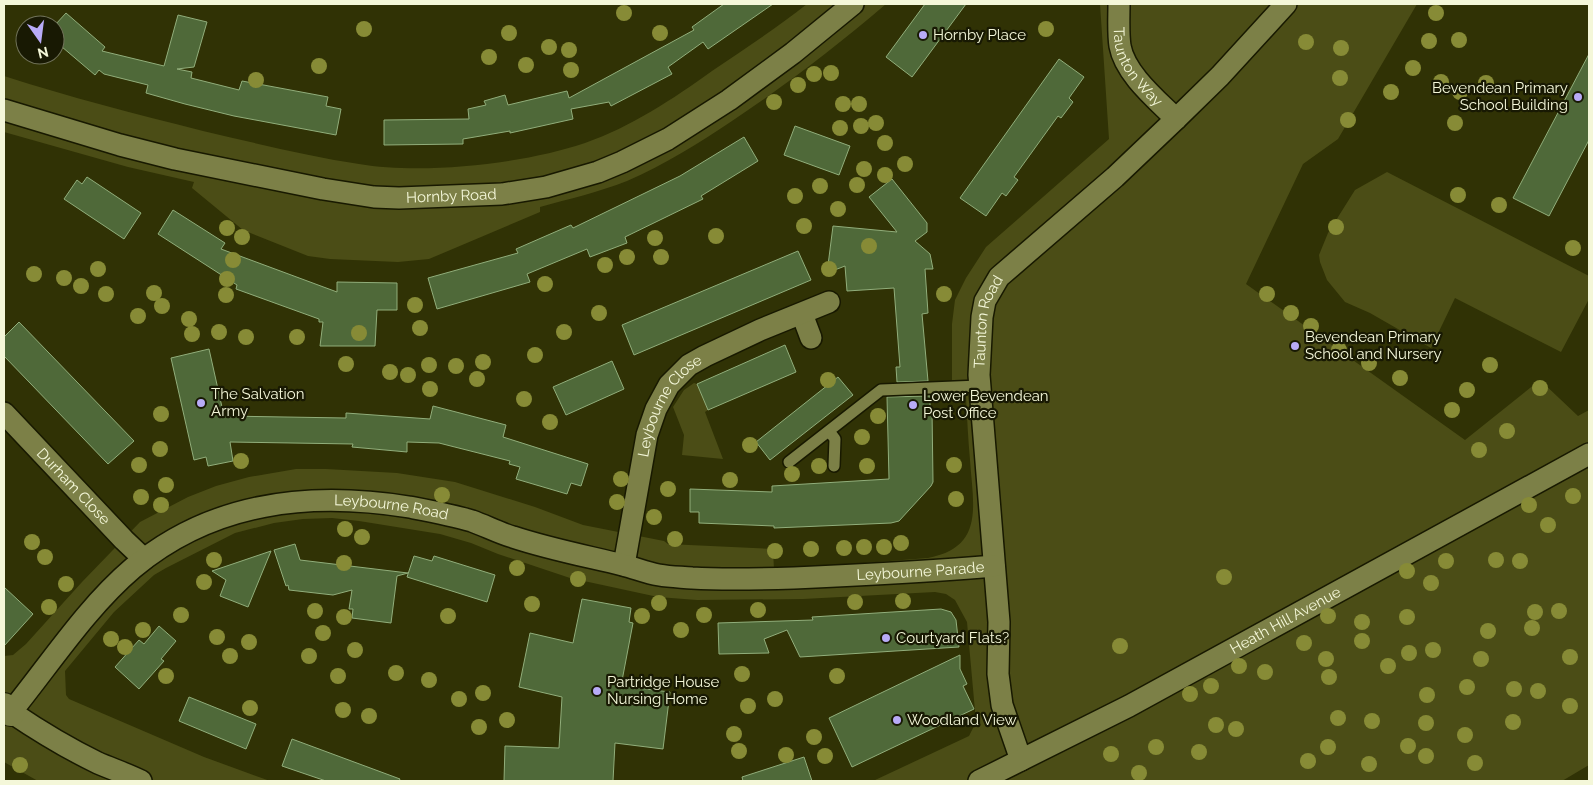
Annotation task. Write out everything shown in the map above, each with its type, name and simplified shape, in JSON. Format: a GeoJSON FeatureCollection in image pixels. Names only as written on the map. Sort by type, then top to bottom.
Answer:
{"type":"FeatureCollection","features":[{"type":"Feature","properties":{"kind":"street","name":"Hornby Road"},"geometry":{"type":"LineString","coordinates":[[4,110],[120,145],[323,188],[399,198],[502,194],[546,187],[573,180],[622,162],[653,147],[729,100],[793,53],[853,4]]}},
{"type":"Feature","properties":{"kind":"street","name":"Taunton Way"},"geometry":{"type":"LineString","coordinates":[[1119,4],[1120,47],[1126,62],[1142,85],[1176,120]]}},
{"type":"Feature","properties":{"kind":"street","name":"Taunton Road"},"geometry":{"type":"LineString","coordinates":[[1021,760],[1002,705],[998,674],[998,622],[980,386],[980,335],[985,301],[999,277],[1115,177],[1176,120],[1220,76],[1286,4]]}},
{"type":"Feature","properties":{"kind":"street","name":"Leybourne Close"},"geometry":{"type":"LineString","coordinates":[[624,565],[647,435],[656,409],[669,385],[689,365],[705,356],[760,330],[829,302]]}},
{"type":"Feature","properties":{"kind":"street"},"geometry":{"type":"LineString","coordinates":[[802,314],[811,338]]}},
{"type":"Feature","properties":{"kind":"street","name":"Durham Close"},"geometry":{"type":"LineString","coordinates":[[4,412],[144,559]]}},
{"type":"Feature","properties":{"kind":"street","name":"Heath Hill Avenue"},"geometry":{"type":"LineString","coordinates":[[979,781],[1129,706],[1589,454]]}},
{"type":"Feature","properties":{"kind":"street","name":"Leybourne Road"},"geometry":{"type":"LineString","coordinates":[[7,709],[100,600],[144,559],[163,546],[195,529],[234,513],[279,503],[324,499],[367,501],[429,511],[472,521],[501,533],[552,549],[661,575],[722,580],[846,576]]}},
{"type":"Feature","properties":{"kind":"street","name":"Leybourne Parade"},"geometry":{"type":"LineString","coordinates":[[846,576],[994,566]]}},
{"type":"Feature","properties":{"kind":"street"},"geometry":{"type":"LineString","coordinates":[[7,709],[65,746],[141,781]]}},
{"type":"Feature","properties":{"kind":"lane"},"geometry":{"type":"LineString","coordinates":[[789,462],[881,390],[980,386]]}},
{"type":"Feature","properties":{"kind":"lane"},"geometry":{"type":"LineString","coordinates":[[829,431],[834,440],[834,466]]}},
{"type":"Feature","properties":{"kind":"shaded area"},"geometry":{"type":"Polygon","coordinates":[[[807,4],[886,4],[830,50],[772,93],[720,129],[668,161],[616,185],[540,207],[540,212],[429,259],[398,262],[330,259],[308,256],[243,230],[192,188],[194,182],[128,167],[4,132],[4,76],[128,112],[203,131],[339,161],[385,167],[413,168],[473,166],[503,162],[533,157],[585,143],[635,121],[682,92],[807,4]]]}},
{"type":"Feature","properties":{"kind":"shaded area"},"geometry":{"type":"Polygon","coordinates":[[[1100,4],[1417,4],[1338,139],[1303,164],[1246,284],[1465,440],[1540,380],[1578,416],[1589,410],[1589,765],[1562,781],[873,781],[969,736],[976,722],[967,622],[955,600],[946,594],[935,592],[803,599],[697,600],[658,597],[570,578],[440,534],[332,518],[274,523],[235,533],[166,568],[154,575],[114,612],[65,671],[66,695],[69,699],[204,757],[270,781],[38,781],[4,762],[4,656],[13,655],[26,644],[140,522],[188,497],[216,486],[249,477],[296,469],[326,469],[397,473],[455,482],[535,507],[583,525],[664,541],[668,544],[773,549],[774,570],[928,558],[946,552],[959,544],[967,534],[972,522],[973,493],[966,395],[952,395],[952,324],[955,300],[966,278],[986,247],[1109,139],[1100,4]]]}},
{"type":"Feature","properties":{"kind":"shaded area"},"geometry":{"type":"Polygon","coordinates":[[[1387,172],[1589,276],[1589,299],[1561,352],[1455,298],[1431,348],[1370,313],[1345,302],[1327,280],[1319,255],[1328,233],[1355,190],[1387,172]]]}},
{"type":"Feature","properties":{"kind":"shaded area"},"geometry":{"type":"Polygon","coordinates":[[[694,383],[697,384],[708,410],[705,412],[723,459],[682,455],[684,435],[673,407],[684,390],[694,383]]]}},
{"type":"Feature","properties":{"kind":"building"},"geometry":{"type":"Polygon","coordinates":[[[724,4],[773,4],[708,49],[703,42],[668,67],[672,74],[611,106],[609,102],[571,109],[573,119],[510,133],[510,131],[463,139],[463,144],[384,145],[384,120],[469,119],[468,109],[486,105],[484,101],[505,95],[508,105],[567,91],[569,98],[694,30],[692,27],[724,4]]]}},
{"type":"Feature","properties":{"kind":"building","name":"Hornby Place"},"geometry":{"type":"Polygon","coordinates":[[[925,4],[966,4],[912,77],[886,57],[925,4]]]}},
{"type":"Feature","properties":{"kind":"building"},"geometry":{"type":"Polygon","coordinates":[[[66,13],[105,47],[102,51],[164,66],[178,15],[207,22],[194,67],[177,69],[192,72],[191,78],[239,90],[242,81],[328,97],[326,106],[341,109],[336,135],[234,116],[185,104],[146,93],[148,85],[104,74],[99,70],[95,75],[65,50],[64,15],[66,13]]]}},
{"type":"Feature","properties":{"kind":"building","name":"Bevendean Primary School Building"},"geometry":{"type":"Polygon","coordinates":[[[1589,54],[1589,140],[1549,216],[1513,198],[1589,54]]]}},
{"type":"Feature","properties":{"kind":"building"},"geometry":{"type":"Polygon","coordinates":[[[1059,59],[1084,77],[1069,98],[1073,102],[1061,118],[1058,116],[1014,177],[1018,180],[1006,196],[1002,193],[986,216],[960,198],[1059,59]]]}},
{"type":"Feature","properties":{"kind":"building"},"geometry":{"type":"Polygon","coordinates":[[[795,126],[850,146],[839,175],[784,155],[795,126]]]}},
{"type":"Feature","properties":{"kind":"building"},"geometry":{"type":"Polygon","coordinates":[[[744,137],[758,161],[701,196],[703,199],[625,237],[627,243],[590,257],[587,249],[527,274],[530,282],[437,309],[428,278],[518,253],[516,249],[571,225],[573,228],[680,176],[744,137]]]}},
{"type":"Feature","properties":{"kind":"building"},"geometry":{"type":"Polygon","coordinates":[[[87,177],[141,213],[124,239],[64,199],[77,180],[82,184],[87,177]]]}},
{"type":"Feature","properties":{"kind":"building"},"geometry":{"type":"Polygon","coordinates":[[[892,179],[927,223],[927,232],[915,241],[930,254],[933,269],[925,269],[928,313],[922,314],[928,381],[897,382],[896,367],[900,367],[894,288],[847,291],[845,266],[827,273],[833,226],[897,232],[869,197],[892,179]]]}},
{"type":"Feature","properties":{"kind":"building"},"geometry":{"type":"Polygon","coordinates":[[[173,210],[225,243],[221,249],[337,292],[337,282],[397,283],[397,310],[377,310],[375,346],[320,346],[323,322],[319,322],[319,319],[236,289],[237,285],[158,234],[173,210]]]}},
{"type":"Feature","properties":{"kind":"building"},"geometry":{"type":"Polygon","coordinates":[[[798,251],[811,280],[634,355],[622,325],[798,251]]]}},
{"type":"Feature","properties":{"kind":"building"},"geometry":{"type":"Polygon","coordinates":[[[19,322],[134,441],[108,464],[4,356],[4,337],[19,322]]]}},
{"type":"Feature","properties":{"kind":"building"},"geometry":{"type":"Polygon","coordinates":[[[785,345],[796,372],[708,410],[697,384],[785,345]]]}},
{"type":"Feature","properties":{"kind":"building"},"geometry":{"type":"Polygon","coordinates":[[[209,349],[224,416],[346,418],[346,413],[430,419],[433,406],[506,425],[503,437],[588,464],[581,486],[571,483],[567,494],[516,479],[520,467],[509,464],[510,461],[439,443],[407,442],[407,452],[352,447],[353,444],[230,442],[233,461],[208,466],[206,457],[194,460],[171,358],[209,349]]]}},
{"type":"Feature","properties":{"kind":"building"},"geometry":{"type":"Polygon","coordinates":[[[612,361],[624,389],[566,415],[553,387],[612,361]]]}},
{"type":"Feature","properties":{"kind":"building"},"geometry":{"type":"Polygon","coordinates":[[[838,377],[853,395],[770,460],[756,442],[838,377]]]}},
{"type":"Feature","properties":{"kind":"building"},"geometry":{"type":"Polygon","coordinates":[[[930,396],[930,410],[932,410],[933,482],[899,521],[891,523],[774,528],[774,526],[699,523],[699,512],[690,512],[690,489],[772,492],[772,486],[889,479],[887,397],[930,396]]]}},
{"type":"Feature","properties":{"kind":"building"},"geometry":{"type":"Polygon","coordinates":[[[295,544],[300,560],[408,573],[397,576],[391,623],[352,618],[353,609],[349,609],[352,590],[333,595],[289,590],[274,550],[295,544]]]}},
{"type":"Feature","properties":{"kind":"building"},"geometry":{"type":"Polygon","coordinates":[[[271,551],[248,607],[220,596],[226,580],[212,571],[271,551]]]}},
{"type":"Feature","properties":{"kind":"building"},"geometry":{"type":"Polygon","coordinates":[[[414,556],[432,561],[434,556],[495,575],[487,602],[407,577],[414,556]]]}},
{"type":"Feature","properties":{"kind":"building"},"geometry":{"type":"Polygon","coordinates":[[[4,587],[33,614],[4,646],[4,587]]]}},
{"type":"Feature","properties":{"kind":"building","name":"Partridge House Nursing Home"},"geometry":{"type":"Polygon","coordinates":[[[582,599],[631,608],[629,622],[633,623],[621,686],[670,692],[663,749],[615,743],[613,781],[504,781],[505,746],[559,748],[562,697],[519,687],[530,633],[573,643],[582,599]]]}},
{"type":"Feature","properties":{"kind":"building","name":"Courtyard Flats?"},"geometry":{"type":"Polygon","coordinates":[[[941,609],[951,612],[956,620],[959,647],[800,657],[787,630],[764,639],[769,653],[719,654],[718,623],[813,620],[812,617],[941,609]]]}},
{"type":"Feature","properties":{"kind":"building"},"geometry":{"type":"Polygon","coordinates":[[[159,626],[176,641],[161,659],[164,661],[139,689],[115,667],[139,640],[144,644],[159,626]]]}},
{"type":"Feature","properties":{"kind":"building","name":"Woodland View"},"geometry":{"type":"Polygon","coordinates":[[[960,655],[960,669],[967,684],[963,686],[974,709],[852,767],[829,718],[960,655]]]}},
{"type":"Feature","properties":{"kind":"building"},"geometry":{"type":"Polygon","coordinates":[[[189,697],[256,724],[246,749],[179,721],[189,697]]]}},
{"type":"Feature","properties":{"kind":"building"},"geometry":{"type":"Polygon","coordinates":[[[292,739],[400,779],[399,781],[326,781],[282,766],[292,739]]]}},
{"type":"Feature","properties":{"kind":"building"},"geometry":{"type":"Polygon","coordinates":[[[804,757],[812,781],[743,781],[742,777],[804,757]]]}},
{"type":"Feature","properties":{"kind":"place","name":"Hornby Place"},"geometry":{"type":"Point","coordinates":[923,35]}},
{"type":"Feature","properties":{"kind":"place","name":"Bevendean Primary School Building"},"geometry":{"type":"Point","coordinates":[1578,97]}},
{"type":"Feature","properties":{"kind":"place","name":"Bevendean Primary School and Nursery"},"geometry":{"type":"Point","coordinates":[1295,346]}},
{"type":"Feature","properties":{"kind":"place","name":"The Salvation Army"},"geometry":{"type":"Point","coordinates":[201,403]}},
{"type":"Feature","properties":{"kind":"place","name":"Lower Bevendean Post Office"},"geometry":{"type":"Point","coordinates":[913,405]}},
{"type":"Feature","properties":{"kind":"place","name":"Courtyard Flats?"},"geometry":{"type":"Point","coordinates":[886,638]}},
{"type":"Feature","properties":{"kind":"place","name":"Partridge House Nursing Home"},"geometry":{"type":"Point","coordinates":[597,691]}},
{"type":"Feature","properties":{"kind":"place","name":"Woodland View"},"geometry":{"type":"Point","coordinates":[897,720]}}]}
